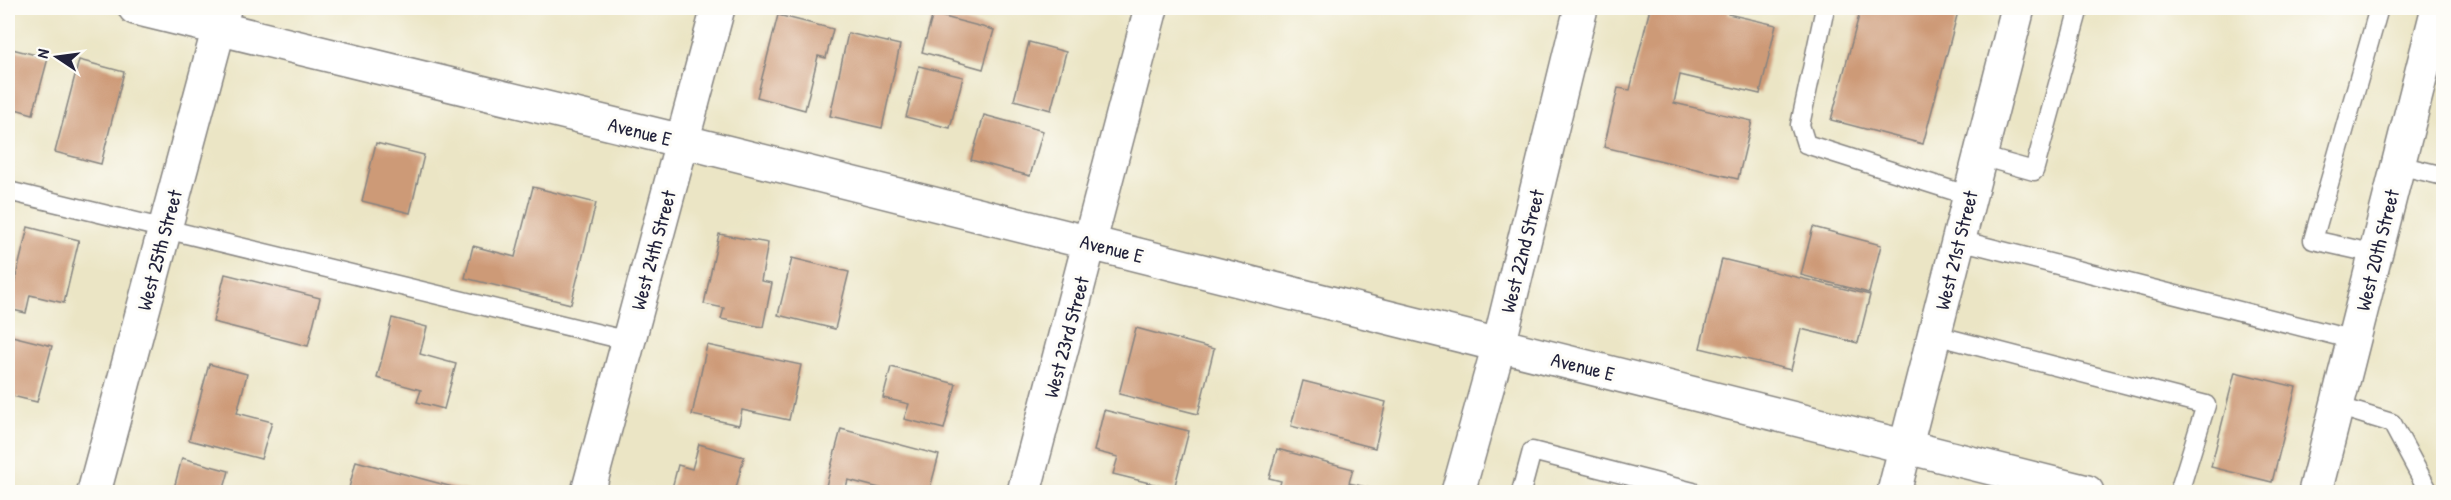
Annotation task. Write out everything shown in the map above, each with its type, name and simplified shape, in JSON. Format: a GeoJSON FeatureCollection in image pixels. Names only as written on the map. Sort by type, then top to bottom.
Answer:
{"type":"FeatureCollection","features":[{"type":"Feature","properties":{"kind":"street","name":"Avenue E"},"geometry":{"type":"LineString","coordinates":[[135,8],[221,18],[682,141],[2087,492]]}},
{"type":"Feature","properties":{"kind":"street","name":"West 24th Street"},"geometry":{"type":"LineString","coordinates":[[588,492],[718,8]]}},
{"type":"Feature","properties":{"kind":"street","name":"West 23rd Street"},"geometry":{"type":"LineString","coordinates":[[1024,492],[1151,8]]}},
{"type":"Feature","properties":{"kind":"street","name":"West 22nd Street"},"geometry":{"type":"LineString","coordinates":[[1458,492],[1499,345],[1581,8]]}},
{"type":"Feature","properties":{"kind":"street","name":"West 21st Street"},"geometry":{"type":"LineString","coordinates":[[1894,492],[2018,8]]}},
{"type":"Feature","properties":{"kind":"street","name":"West 20th Street"},"geometry":{"type":"LineString","coordinates":[[2315,492],[2438,8]]}},
{"type":"Feature","properties":{"kind":"street","name":"West 25th Street"},"geometry":{"type":"LineString","coordinates":[[94,492],[221,18]]}},
{"type":"Feature","properties":{"kind":"lane"},"geometry":{"type":"LineString","coordinates":[[1825,8],[1800,125],[1806,144],[1970,196]]}},
{"type":"Feature","properties":{"kind":"lane"},"geometry":{"type":"LineString","coordinates":[[1980,156],[2034,171],[2079,8]]}},
{"type":"Feature","properties":{"kind":"lane"},"geometry":{"type":"LineString","coordinates":[[2376,254],[2313,240],[2379,8]]}},
{"type":"Feature","properties":{"kind":"lane"},"geometry":{"type":"LineString","coordinates":[[2398,165],[2444,176]]}},
{"type":"Feature","properties":{"kind":"lane"},"geometry":{"type":"LineString","coordinates":[[8,191],[165,227],[628,341]]}},
{"type":"Feature","properties":{"kind":"lane"},"geometry":{"type":"LineString","coordinates":[[1959,240],[2354,340]]}},
{"type":"Feature","properties":{"kind":"lane"},"geometry":{"type":"LineString","coordinates":[[1935,335],[2206,405],[2179,492]]}},
{"type":"Feature","properties":{"kind":"lane"},"geometry":{"type":"LineString","coordinates":[[2337,406],[2392,423],[2429,492]]}},
{"type":"Feature","properties":{"kind":"lane"},"geometry":{"type":"LineString","coordinates":[[1521,492],[1532,451],[1693,492]]}},
{"type":"Feature","properties":{"kind":"building"},"geometry":{"type":"Polygon","coordinates":[[[1650,8],[1730,8],[1728,14],[1776,25],[1760,94],[1680,75],[1674,103],[1752,121],[1738,179],[1604,147],[1618,88],[1630,90],[1650,8]]]}},
{"type":"Feature","properties":{"kind":"building"},"geometry":{"type":"Polygon","coordinates":[[[1861,8],[1959,8],[1923,144],[1831,120],[1861,8]]]}},
{"type":"Feature","properties":{"kind":"building"},"geometry":{"type":"Polygon","coordinates":[[[933,14],[994,30],[983,69],[922,52],[933,14]]]}},
{"type":"Feature","properties":{"kind":"building"},"geometry":{"type":"Polygon","coordinates":[[[778,15],[833,29],[826,58],[818,56],[805,110],[757,97],[778,15]]]}},
{"type":"Feature","properties":{"kind":"building"},"geometry":{"type":"Polygon","coordinates":[[[848,33],[900,45],[882,128],[830,116],[848,33]]]}},
{"type":"Feature","properties":{"kind":"building"},"geometry":{"type":"Polygon","coordinates":[[[1029,42],[1066,52],[1051,110],[1014,100],[1029,42]]]}},
{"type":"Feature","properties":{"kind":"building"},"geometry":{"type":"Polygon","coordinates":[[[8,48],[48,58],[33,114],[8,107],[8,48]]]}},
{"type":"Feature","properties":{"kind":"building"},"geometry":{"type":"Polygon","coordinates":[[[79,60],[124,72],[101,164],[55,152],[79,60]]]}},
{"type":"Feature","properties":{"kind":"building"},"geometry":{"type":"Polygon","coordinates":[[[919,66],[963,77],[950,128],[906,117],[919,66]]]}},
{"type":"Feature","properties":{"kind":"building"},"geometry":{"type":"Polygon","coordinates":[[[984,115],[1043,131],[1030,176],[971,160],[984,115]]]}},
{"type":"Feature","properties":{"kind":"building"},"geometry":{"type":"Polygon","coordinates":[[[376,143],[424,155],[410,213],[362,201],[376,143]]]}},
{"type":"Feature","properties":{"kind":"building"},"geometry":{"type":"Polygon","coordinates":[[[533,187],[596,203],[571,304],[465,278],[473,246],[515,257],[533,187]]]}},
{"type":"Feature","properties":{"kind":"building"},"geometry":{"type":"Polygon","coordinates":[[[28,227],[79,240],[64,303],[30,295],[26,313],[8,309],[28,227]]]}},
{"type":"Feature","properties":{"kind":"building"},"geometry":{"type":"Polygon","coordinates":[[[1813,227],[1881,245],[1869,293],[1801,275],[1813,227]]]}},
{"type":"Feature","properties":{"kind":"building"},"geometry":{"type":"Polygon","coordinates":[[[719,234],[768,243],[761,281],[772,283],[763,327],[721,319],[724,308],[704,304],[719,234]]]}},
{"type":"Feature","properties":{"kind":"building"},"geometry":{"type":"Polygon","coordinates":[[[792,258],[849,272],[835,329],[778,315],[792,258]]]}},
{"type":"Feature","properties":{"kind":"building"},"geometry":{"type":"Polygon","coordinates":[[[1722,259],[1870,295],[1858,343],[1801,329],[1791,370],[1700,348],[1722,259]]]}},
{"type":"Feature","properties":{"kind":"building"},"geometry":{"type":"Polygon","coordinates":[[[225,274],[320,298],[308,346],[213,322],[225,274]]]}},
{"type":"Feature","properties":{"kind":"building"},"geometry":{"type":"Polygon","coordinates":[[[392,318],[427,327],[420,354],[456,364],[444,409],[417,402],[421,390],[377,378],[392,318]]]}},
{"type":"Feature","properties":{"kind":"building"},"geometry":{"type":"Polygon","coordinates":[[[1136,328],[1214,349],[1198,414],[1119,394],[1136,328]]]}},
{"type":"Feature","properties":{"kind":"building"},"geometry":{"type":"Polygon","coordinates":[[[8,335],[52,346],[37,402],[8,395],[8,335]]]}},
{"type":"Feature","properties":{"kind":"building"},"geometry":{"type":"Polygon","coordinates":[[[707,345],[801,365],[789,420],[742,410],[739,425],[692,415],[707,345]]]}},
{"type":"Feature","properties":{"kind":"building"},"geometry":{"type":"Polygon","coordinates":[[[209,364],[247,374],[237,413],[272,422],[261,459],[189,440],[209,364]]]}},
{"type":"Feature","properties":{"kind":"building"},"geometry":{"type":"Polygon","coordinates":[[[891,367],[956,384],[944,429],[904,419],[909,404],[883,398],[891,367]]]}},
{"type":"Feature","properties":{"kind":"building"},"geometry":{"type":"Polygon","coordinates":[[[2235,372],[2296,387],[2272,482],[2211,467],[2235,372]]]}},
{"type":"Feature","properties":{"kind":"building"},"geometry":{"type":"Polygon","coordinates":[[[1303,381],[1386,402],[1375,448],[1291,426],[1303,381]]]}},
{"type":"Feature","properties":{"kind":"building"},"geometry":{"type":"Polygon","coordinates":[[[1104,410],[1189,431],[1174,489],[1113,474],[1118,457],[1094,451],[1104,410]]]}},
{"type":"Feature","properties":{"kind":"building"},"geometry":{"type":"Polygon","coordinates":[[[841,429],[939,455],[929,492],[895,492],[848,480],[845,491],[826,486],[841,429]]]}},
{"type":"Feature","properties":{"kind":"building"},"geometry":{"type":"Polygon","coordinates":[[[699,444],[744,457],[735,492],[671,492],[678,465],[692,469],[699,444]]]}},
{"type":"Feature","properties":{"kind":"building"},"geometry":{"type":"Polygon","coordinates":[[[1277,449],[1353,469],[1349,483],[1374,489],[1373,492],[1278,492],[1281,481],[1269,478],[1277,449]]]}},
{"type":"Feature","properties":{"kind":"building"},"geometry":{"type":"Polygon","coordinates":[[[8,456],[13,457],[9,481],[8,481],[8,456]]]}},
{"type":"Feature","properties":{"kind":"building"},"geometry":{"type":"Polygon","coordinates":[[[182,458],[229,471],[223,492],[173,492],[182,458]]]}},
{"type":"Feature","properties":{"kind":"building"},"geometry":{"type":"Polygon","coordinates":[[[356,461],[471,492],[348,492],[356,461]]]}}]}
